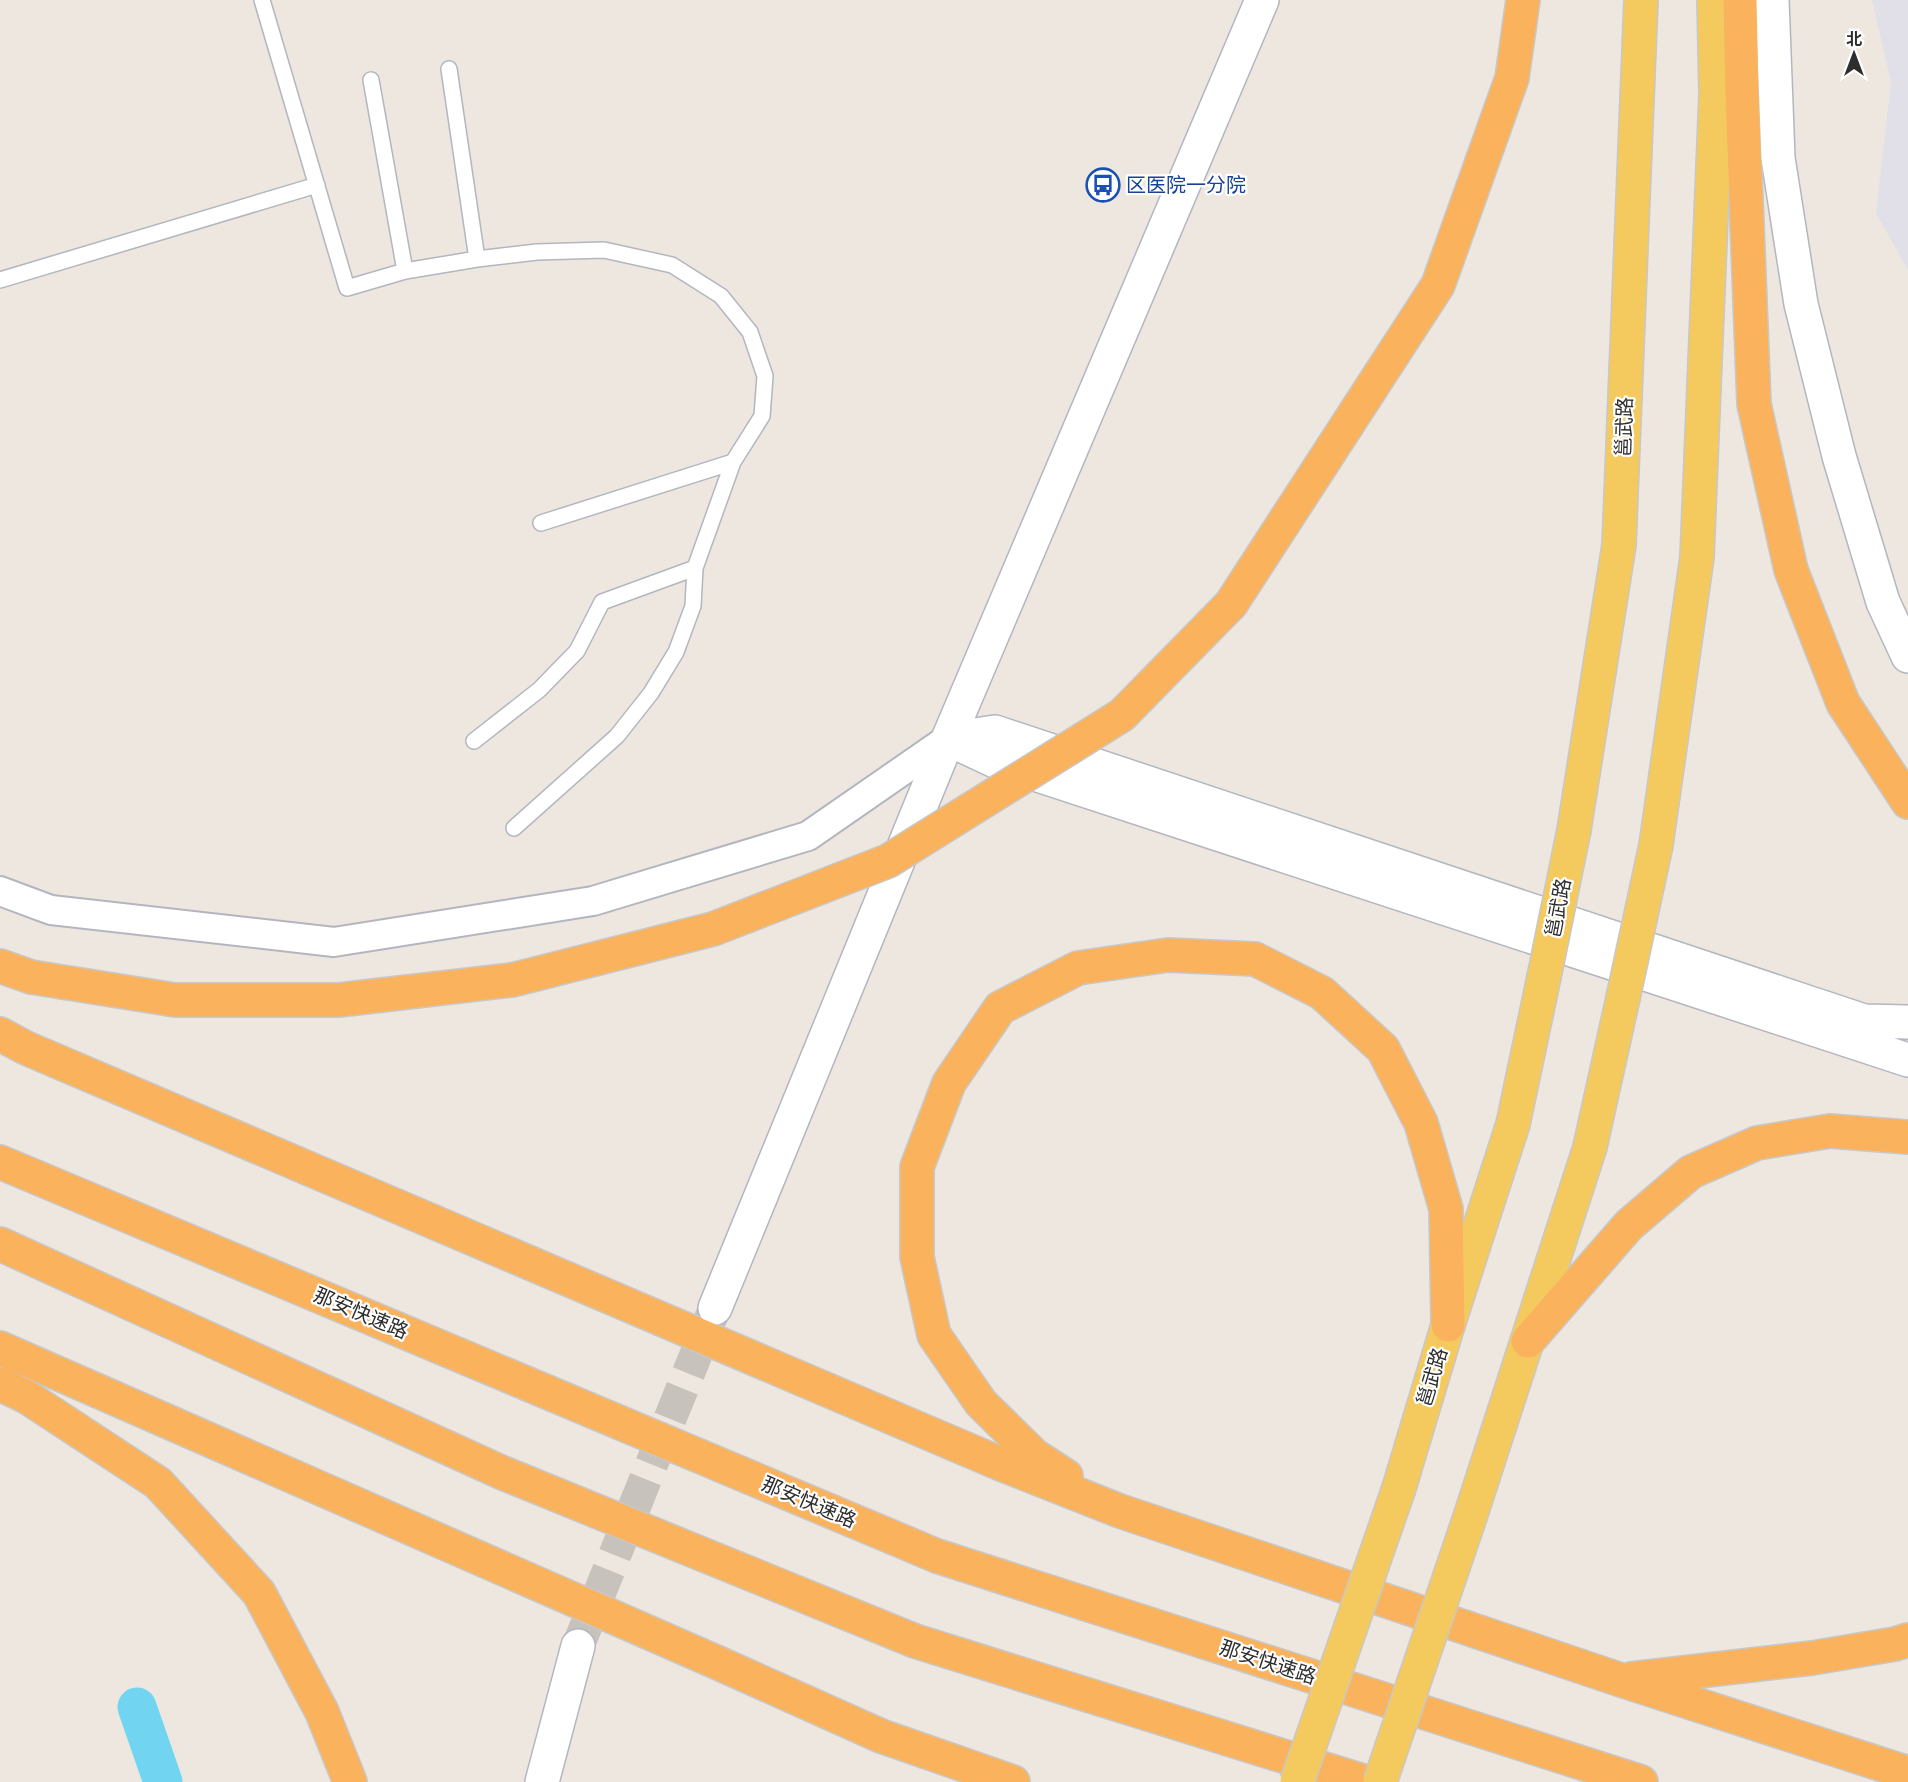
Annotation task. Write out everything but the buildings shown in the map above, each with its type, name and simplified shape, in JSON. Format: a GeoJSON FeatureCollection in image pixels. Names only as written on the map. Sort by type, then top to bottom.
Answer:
{"type":"FeatureCollection","features":[{"type":"Feature","properties":{"kind":"highway"},"geometry":{"type":"LineString","coordinates":[[0,966],[31,977],[175,1000],[339,1000],[512,980],[713,929],[888,861],[1122,715],[1231,604],[1438,285],[1512,78],[1523,0]]}},
{"type":"Feature","properties":{"kind":"highway"},"geometry":{"type":"LineString","coordinates":[[1740,0],[1754,404],[1795,581],[1843,704],[1908,802]]}},
{"type":"Feature","properties":{"kind":"highway"},"geometry":{"type":"LineString","coordinates":[[1120,1511],[1035,1456],[981,1403],[934,1335],[917,1257],[917,1167],[949,1083],[1000,1008],[1077,968],[1168,956],[1255,959],[1322,993],[1383,1049],[1421,1123],[1446,1209],[1448,1325]]}},
{"type":"Feature","properties":{"kind":"highway"},"geometry":{"type":"LineString","coordinates":[[0,1034],[26,1048],[1001,1464],[1120,1511],[1621,1680],[1908,1773]]}},
{"type":"Feature","properties":{"kind":"highway"},"geometry":{"type":"LineString","coordinates":[[1528,1341],[1629,1225],[1691,1172],[1757,1143],[1830,1131],[1908,1137]]}},
{"type":"Feature","properties":{"kind":"highway","name":"那安快速路"},"geometry":{"type":"LineString","coordinates":[[0,1162],[937,1556],[1641,1782]]}},
{"type":"Feature","properties":{"kind":"highway"},"geometry":{"type":"LineString","coordinates":[[0,1244],[503,1473],[915,1641],[1366,1782]]}},
{"type":"Feature","properties":{"kind":"highway"},"geometry":{"type":"LineString","coordinates":[[0,1348],[881,1736],[1013,1782]]}},
{"type":"Feature","properties":{"kind":"highway"},"geometry":{"type":"LineString","coordinates":[[0,1384],[27,1397],[158,1483],[259,1593],[322,1712],[350,1782]]}},
{"type":"Feature","properties":{"kind":"highway"},"geometry":{"type":"LineString","coordinates":[[1621,1680],[1812,1658],[1908,1640]]}},
{"type":"Feature","properties":{"kind":"main road","name":"邕武路"},"geometry":{"type":"LineString","coordinates":[[1297,1782],[1399,1488],[1448,1325],[1513,1124],[1574,830],[1620,545],[1641,0]]}},
{"type":"Feature","properties":{"kind":"main road"},"geometry":{"type":"LineString","coordinates":[[1380,1782],[1471,1514],[1590,1147],[1656,845],[1697,557],[1716,94],[1714,0]]}},
{"type":"Feature","properties":{"kind":"street"},"geometry":{"type":"LineString","coordinates":[[715,1308],[948,739],[1262,0]]}},
{"type":"Feature","properties":{"kind":"street"},"geometry":{"type":"LineString","coordinates":[[1772,0],[1778,158],[1800,304],[1839,456],[1876,580],[1883,602],[1908,656]]}},
{"type":"Feature","properties":{"kind":"street"},"geometry":{"type":"LineString","coordinates":[[0,891],[51,910],[334,942],[592,901],[808,836],[948,739],[995,732],[1864,1021],[1908,1022]]}},
{"type":"Feature","properties":{"kind":"street"},"geometry":{"type":"LineString","coordinates":[[948,739],[995,761],[1908,1060]]}},
{"type":"Feature","properties":{"kind":"street"},"geometry":{"type":"LineString","coordinates":[[542,1782],[578,1646]]}},
{"type":"Feature","properties":{"kind":"lane"},"geometry":{"type":"LineString","coordinates":[[262,0],[347,288],[405,271],[477,259],[537,252],[604,250],[672,265],[721,296],[750,332],[765,376],[762,416],[733,462],[695,568],[693,606],[676,652],[651,693],[617,736],[514,828]]}},
{"type":"Feature","properties":{"kind":"lane"},"geometry":{"type":"LineString","coordinates":[[449,69],[477,259]]}},
{"type":"Feature","properties":{"kind":"lane"},"geometry":{"type":"LineString","coordinates":[[371,80],[405,271]]}},
{"type":"Feature","properties":{"kind":"lane"},"geometry":{"type":"LineString","coordinates":[[0,280],[317,185]]}},
{"type":"Feature","properties":{"kind":"lane"},"geometry":{"type":"LineString","coordinates":[[541,523],[733,462]]}},
{"type":"Feature","properties":{"kind":"lane"},"geometry":{"type":"LineString","coordinates":[[474,741],[539,690],[577,651],[602,602],[695,568]]}},
{"type":"Feature","properties":{"kind":"shaded area"},"geometry":{"type":"Polygon","coordinates":[[[1872,0],[1908,0],[1908,270],[1876,213],[1891,82],[1872,0]]]}},
{"type":"Feature","properties":{"kind":"waterway"},"geometry":{"type":"LineString","coordinates":[[137,1707],[163,1782]]}},
{"type":"Feature","properties":{"kind":"tunnel"},"geometry":{"type":"LineString","coordinates":[[578,1646],[714,1310]]}},
{"type":"Feature","properties":{"kind":"place","name":"区医院一分院"},"geometry":{"type":"Point","coordinates":[1103,185]}}]}
